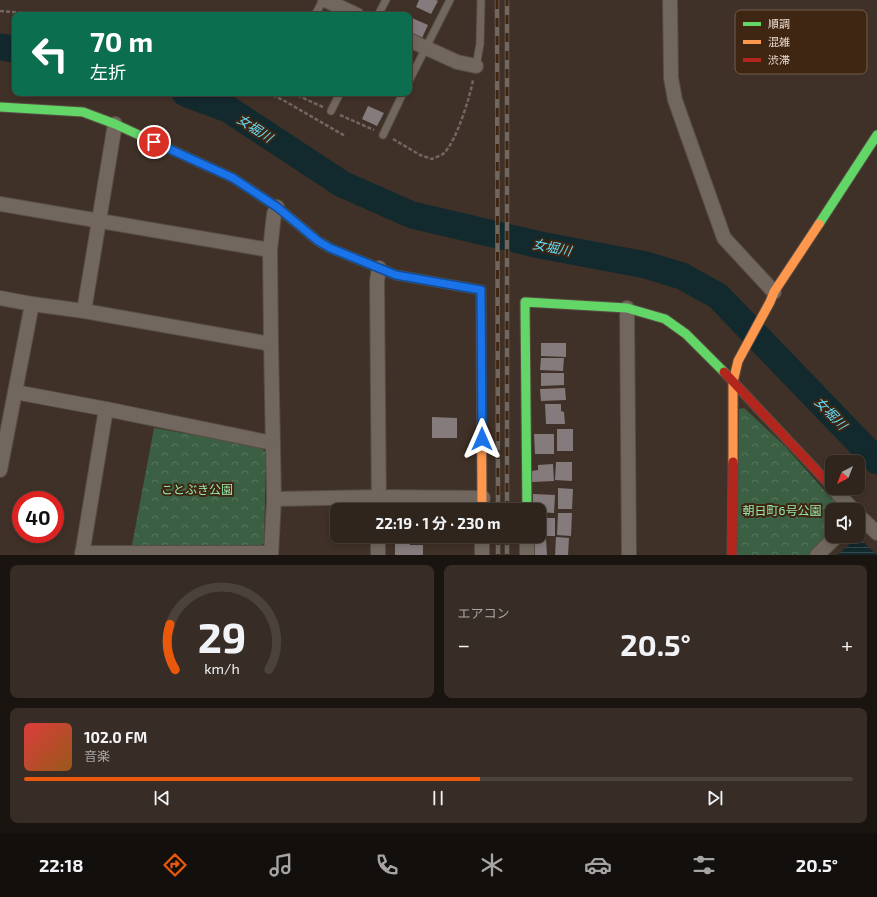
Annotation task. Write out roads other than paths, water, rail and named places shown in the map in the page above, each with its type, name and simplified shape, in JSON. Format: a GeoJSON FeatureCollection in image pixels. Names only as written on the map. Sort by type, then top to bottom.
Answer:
{"type":"FeatureCollection","features":[{"type":"Feature","properties":{"kind":"street"},"geometry":{"type":"LineString","coordinates":[[324,0],[350,12]]}},
{"type":"Feature","properties":{"kind":"street"},"geometry":{"type":"LineString","coordinates":[[670,0],[671,78],[675,100],[724,238],[772,297]]}},
{"type":"Feature","properties":{"kind":"street"},"geometry":{"type":"LineString","coordinates":[[412,41],[457,62],[476,66]]}},
{"type":"Feature","properties":{"kind":"street"},"geometry":{"type":"LineString","coordinates":[[0,107],[83,112],[115,124],[233,178],[277,207],[318,241],[330,248],[396,275],[481,290],[482,503]]}},
{"type":"Feature","properties":{"kind":"street"},"geometry":{"type":"LineString","coordinates":[[84,311],[115,124]]}},
{"type":"Feature","properties":{"kind":"street"},"geometry":{"type":"LineString","coordinates":[[732,555],[734,382],[738,361],[772,297],[877,135]]}},
{"type":"Feature","properties":{"kind":"street"},"geometry":{"type":"LineString","coordinates":[[0,204],[270,250]]}},
{"type":"Feature","properties":{"kind":"street"},"geometry":{"type":"LineString","coordinates":[[106,409],[82,554],[271,554],[274,499],[270,250],[274,214],[277,207]]}},
{"type":"Feature","properties":{"kind":"street"},"geometry":{"type":"LineString","coordinates":[[274,499],[379,503],[377,281],[379,268]]}},
{"type":"Feature","properties":{"kind":"street"},"geometry":{"type":"LineString","coordinates":[[0,298],[84,311],[271,344]]}},
{"type":"Feature","properties":{"kind":"street"},"geometry":{"type":"LineString","coordinates":[[526,503],[525,302],[627,308],[665,319],[686,334],[734,382],[825,480]]}},
{"type":"Feature","properties":{"kind":"street"},"geometry":{"type":"LineString","coordinates":[[0,470],[32,304]]}},
{"type":"Feature","properties":{"kind":"street"},"geometry":{"type":"LineString","coordinates":[[627,308],[628,555]]}},
{"type":"Feature","properties":{"kind":"street"},"geometry":{"type":"LineString","coordinates":[[15,392],[272,443]]}},
{"type":"Feature","properties":{"kind":"street"},"geometry":{"type":"LineString","coordinates":[[839,495],[847,503]]}},
{"type":"Feature","properties":{"kind":"street"},"geometry":{"type":"LineString","coordinates":[[865,522],[877,533]]}},
{"type":"Feature","properties":{"kind":"street"},"geometry":{"type":"LineString","coordinates":[[378,543],[378,555]]}},
{"type":"Feature","properties":{"kind":"street"},"geometry":{"type":"LineString","coordinates":[[482,543],[482,555]]}},
{"type":"Feature","properties":{"kind":"street"},"geometry":{"type":"LineString","coordinates":[[527,543],[527,555]]}},
{"type":"Feature","properties":{"kind":"street"},"geometry":{"type":"LineString","coordinates":[[817,555],[830,543]]}},
{"type":"Feature","properties":{"kind":"lane"},"geometry":{"type":"LineString","coordinates":[[317,12],[324,0]]}},
{"type":"Feature","properties":{"kind":"lane"},"geometry":{"type":"LineString","coordinates":[[380,12],[386,0]]}},
{"type":"Feature","properties":{"kind":"lane"},"geometry":{"type":"LineString","coordinates":[[412,75],[450,0]]}},
{"type":"Feature","properties":{"kind":"lane"},"geometry":{"type":"LineString","coordinates":[[476,66],[480,44],[481,0]]}},
{"type":"Feature","properties":{"kind":"lane"},"geometry":{"type":"LineString","coordinates":[[331,111],[338,96]]}},
{"type":"Feature","properties":{"kind":"lane"},"geometry":{"type":"LineString","coordinates":[[383,135],[402,96]]}},
{"type":"Feature","properties":{"kind":"water"},"geometry":{"type":"Polygon","coordinates":[[[851,543],[864,543],[877,555],[837,555],[851,543]]]}},
{"type":"Feature","properties":{"kind":"waterway","name":"女堀川"},"geometry":{"type":"LineString","coordinates":[[0,47],[12,49]]}},
{"type":"Feature","properties":{"kind":"waterway","name":"女堀川"},"geometry":{"type":"LineString","coordinates":[[193,96],[228,109],[342,184],[412,215],[540,245],[646,265],[682,276],[718,296],[877,461]]}},
{"type":"Feature","properties":{"kind":"railway"},"geometry":{"type":"LineString","coordinates":[[497,0],[498,503]]}},
{"type":"Feature","properties":{"kind":"railway"},"geometry":{"type":"LineString","coordinates":[[507,0],[507,503]]}},
{"type":"Feature","properties":{"kind":"railway"},"geometry":{"type":"LineString","coordinates":[[498,543],[498,555]]}},
{"type":"Feature","properties":{"kind":"railway"},"geometry":{"type":"LineString","coordinates":[[507,543],[507,555]]}},
{"type":"Feature","properties":{"kind":"park label","name":"ことぶき公園"},"geometry":{"type":"Point","coordinates":[197,490]}},
{"type":"Feature","properties":{"kind":"park label","name":"朝日町6号公園"},"geometry":{"type":"Point","coordinates":[782,511]}}]}
